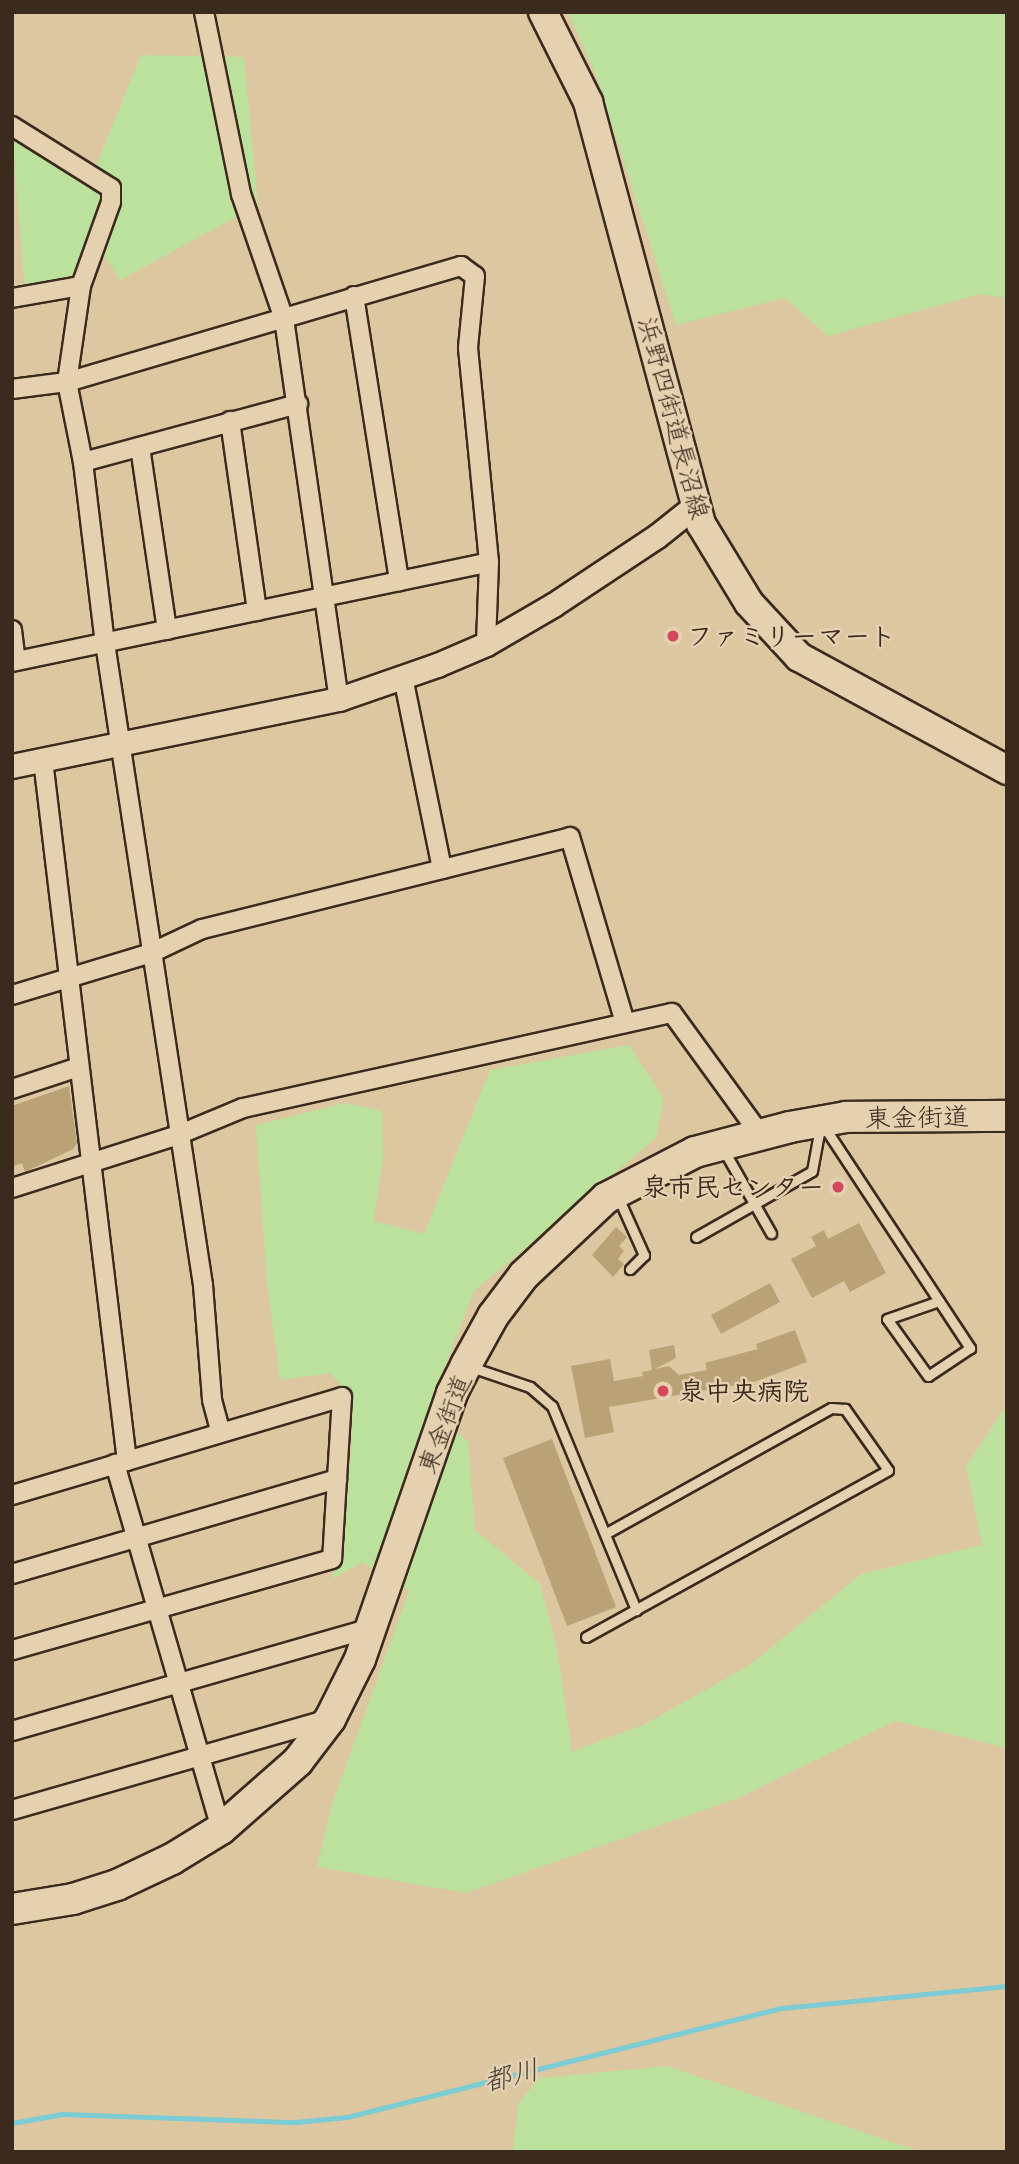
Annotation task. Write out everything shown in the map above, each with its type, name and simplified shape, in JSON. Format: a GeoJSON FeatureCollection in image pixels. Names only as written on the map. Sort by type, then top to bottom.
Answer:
{"type":"FeatureCollection","features":[{"type":"Feature","properties":{"kind":"highway","name":"東金街道"},"geometry":{"type":"LineString","coordinates":[[12,1909],[74,1899],[117,1885],[221,1829],[299,1761],[330,1719],[371,1628],[452,1393],[466,1365],[493,1317],[524,1275],[567,1231],[615,1192],[695,1152],[760,1134],[821,1122],[1005,1119]]}},
{"type":"Feature","properties":{"kind":"main road","name":"浜野四街道長沼線"},"geometry":{"type":"LineString","coordinates":[[543,12],[588,102],[701,524],[749,603],[799,657],[1007,770]]}},
{"type":"Feature","properties":{"kind":"street"},"geometry":{"type":"LineString","coordinates":[[204,12],[241,194],[284,319],[339,699]]}},
{"type":"Feature","properties":{"kind":"street"},"geometry":{"type":"LineString","coordinates":[[12,125],[111,188],[111,202],[81,286],[67,382],[83,462],[105,643],[220,1433]]}},
{"type":"Feature","properties":{"kind":"street"},"geometry":{"type":"LineString","coordinates":[[12,389],[67,382],[461,266],[475,276],[468,348],[489,562],[486,644]]}},
{"type":"Feature","properties":{"kind":"street"},"geometry":{"type":"LineString","coordinates":[[12,298],[81,286]]}},
{"type":"Feature","properties":{"kind":"street"},"geometry":{"type":"LineString","coordinates":[[354,296],[399,581]]}},
{"type":"Feature","properties":{"kind":"street"},"geometry":{"type":"LineString","coordinates":[[83,462],[298,404]]}},
{"type":"Feature","properties":{"kind":"street"},"geometry":{"type":"LineString","coordinates":[[230,421],[257,611]]}},
{"type":"Feature","properties":{"kind":"street"},"geometry":{"type":"LineString","coordinates":[[140,447],[167,630]]}},
{"type":"Feature","properties":{"kind":"street"},"geometry":{"type":"LineString","coordinates":[[12,766],[120,741],[339,699],[403,677],[486,644],[657,536],[696,505]]}},
{"type":"Feature","properties":{"kind":"street"},"geometry":{"type":"LineString","coordinates":[[12,630],[14,662],[489,562]]}},
{"type":"Feature","properties":{"kind":"street"},"geometry":{"type":"LineString","coordinates":[[403,677],[442,869]]}},
{"type":"Feature","properties":{"kind":"street"},"geometry":{"type":"LineString","coordinates":[[43,760],[90,1160],[121,1463],[157,1610],[221,1829]]}},
{"type":"Feature","properties":{"kind":"street"},"geometry":{"type":"LineString","coordinates":[[12,995],[151,953],[202,929],[570,838],[625,1023]]}},
{"type":"Feature","properties":{"kind":"street"},"geometry":{"type":"LineString","coordinates":[[12,1188],[90,1160],[178,1135],[243,1108],[311,1090],[672,1013],[760,1134]]}},
{"type":"Feature","properties":{"kind":"street"},"geometry":{"type":"LineString","coordinates":[[12,1089],[79,1067]]}},
{"type":"Feature","properties":{"kind":"street"},"geometry":{"type":"LineString","coordinates":[[12,1495],[342,1397],[331,1559],[12,1650]]}},
{"type":"Feature","properties":{"kind":"street"},"geometry":{"type":"LineString","coordinates":[[12,1574],[337,1479]]}},
{"type":"Feature","properties":{"kind":"street"},"geometry":{"type":"LineString","coordinates":[[12,1731],[178,1681],[371,1628]]}},
{"type":"Feature","properties":{"kind":"street"},"geometry":{"type":"LineString","coordinates":[[12,1810],[199,1753],[330,1719]]}},
{"type":"Feature","properties":{"kind":"lane"},"geometry":{"type":"LineString","coordinates":[[696,1237],[812,1171],[821,1122]]}},
{"type":"Feature","properties":{"kind":"lane"},"geometry":{"type":"LineString","coordinates":[[821,1122],[970,1348],[928,1376],[887,1319],[939,1301]]}},
{"type":"Feature","properties":{"kind":"lane"},"geometry":{"type":"LineString","coordinates":[[721,1144],[771,1233]]}},
{"type":"Feature","properties":{"kind":"lane"},"geometry":{"type":"LineString","coordinates":[[615,1192],[644,1255],[630,1269]]}},
{"type":"Feature","properties":{"kind":"lane"},"geometry":{"type":"LineString","coordinates":[[466,1365],[530,1387],[552,1406],[636,1610]]}},
{"type":"Feature","properties":{"kind":"lane"},"geometry":{"type":"LineString","coordinates":[[586,1637],[888,1470],[845,1409],[831,1408],[606,1533]]}},
{"type":"Feature","properties":{"kind":"green space"},"geometry":{"type":"Polygon","coordinates":[[[568,12],[1007,12],[1007,298],[980,294],[828,336],[785,298],[676,325],[597,78],[568,12]]]}},
{"type":"Feature","properties":{"kind":"green space"},"geometry":{"type":"Polygon","coordinates":[[[141,55],[244,57],[258,205],[120,280],[91,236],[77,273],[66,285],[25,289],[12,135],[89,183],[141,55]]]}},
{"type":"Feature","properties":{"kind":"green space"},"geometry":{"type":"Polygon","coordinates":[[[629,1045],[664,1099],[656,1138],[474,1291],[428,1410],[468,1441],[475,1530],[540,1584],[557,1649],[572,1751],[643,1725],[750,1665],[861,1574],[982,1545],[966,1466],[1007,1405],[1007,1748],[895,1721],[738,1798],[466,1893],[317,1867],[332,1804],[409,1591],[362,1562],[333,1579],[351,1453],[353,1403],[331,1373],[280,1380],[267,1283],[256,1125],[345,1103],[382,1111],[383,1156],[374,1221],[424,1234],[490,1070],[629,1045]]]}},
{"type":"Feature","properties":{"kind":"green space"},"geometry":{"type":"Polygon","coordinates":[[[667,2066],[921,2152],[513,2152],[518,2104],[539,2078],[667,2066]]]}},
{"type":"Feature","properties":{"kind":"building"},"geometry":{"type":"Polygon","coordinates":[[[69,1086],[77,1143],[73,1149],[25,1172],[22,1163],[12,1167],[12,1106],[69,1086]]]}},
{"type":"Feature","properties":{"kind":"building"},"geometry":{"type":"Polygon","coordinates":[[[859,1223],[886,1273],[850,1292],[844,1281],[812,1298],[791,1259],[816,1246],[811,1237],[824,1230],[828,1239],[859,1223]]]}},
{"type":"Feature","properties":{"kind":"building"},"geometry":{"type":"Polygon","coordinates":[[[616,1227],[627,1237],[619,1246],[624,1251],[618,1259],[624,1264],[613,1277],[592,1255],[616,1227]]]}},
{"type":"Feature","properties":{"kind":"building"},"geometry":{"type":"Polygon","coordinates":[[[770,1283],[780,1302],[721,1334],[711,1315],[770,1283]]]}},
{"type":"Feature","properties":{"kind":"building"},"geometry":{"type":"Polygon","coordinates":[[[795,1330],[807,1362],[754,1382],[609,1407],[614,1432],[585,1438],[571,1366],[610,1359],[614,1381],[643,1376],[642,1372],[652,1370],[649,1350],[674,1345],[676,1358],[655,1369],[669,1366],[679,1375],[707,1370],[705,1363],[758,1349],[756,1344],[795,1330]]]}},
{"type":"Feature","properties":{"kind":"building"},"geometry":{"type":"Polygon","coordinates":[[[552,1439],[616,1607],[567,1626],[503,1458],[552,1439]]]}},
{"type":"Feature","properties":{"kind":"waterway","name":"都川"},"geometry":{"type":"LineString","coordinates":[[12,2123],[62,2114],[296,2122],[347,2117],[782,2008],[1007,1986]]}},
{"type":"Feature","properties":{"kind":"place","name":"ファミリーマート"},"geometry":{"type":"Point","coordinates":[673,636]}},
{"type":"Feature","properties":{"kind":"place","name":"泉市民センター"},"geometry":{"type":"Point","coordinates":[838,1187]}},
{"type":"Feature","properties":{"kind":"place","name":"泉中央病院"},"geometry":{"type":"Point","coordinates":[663,1391]}}]}
